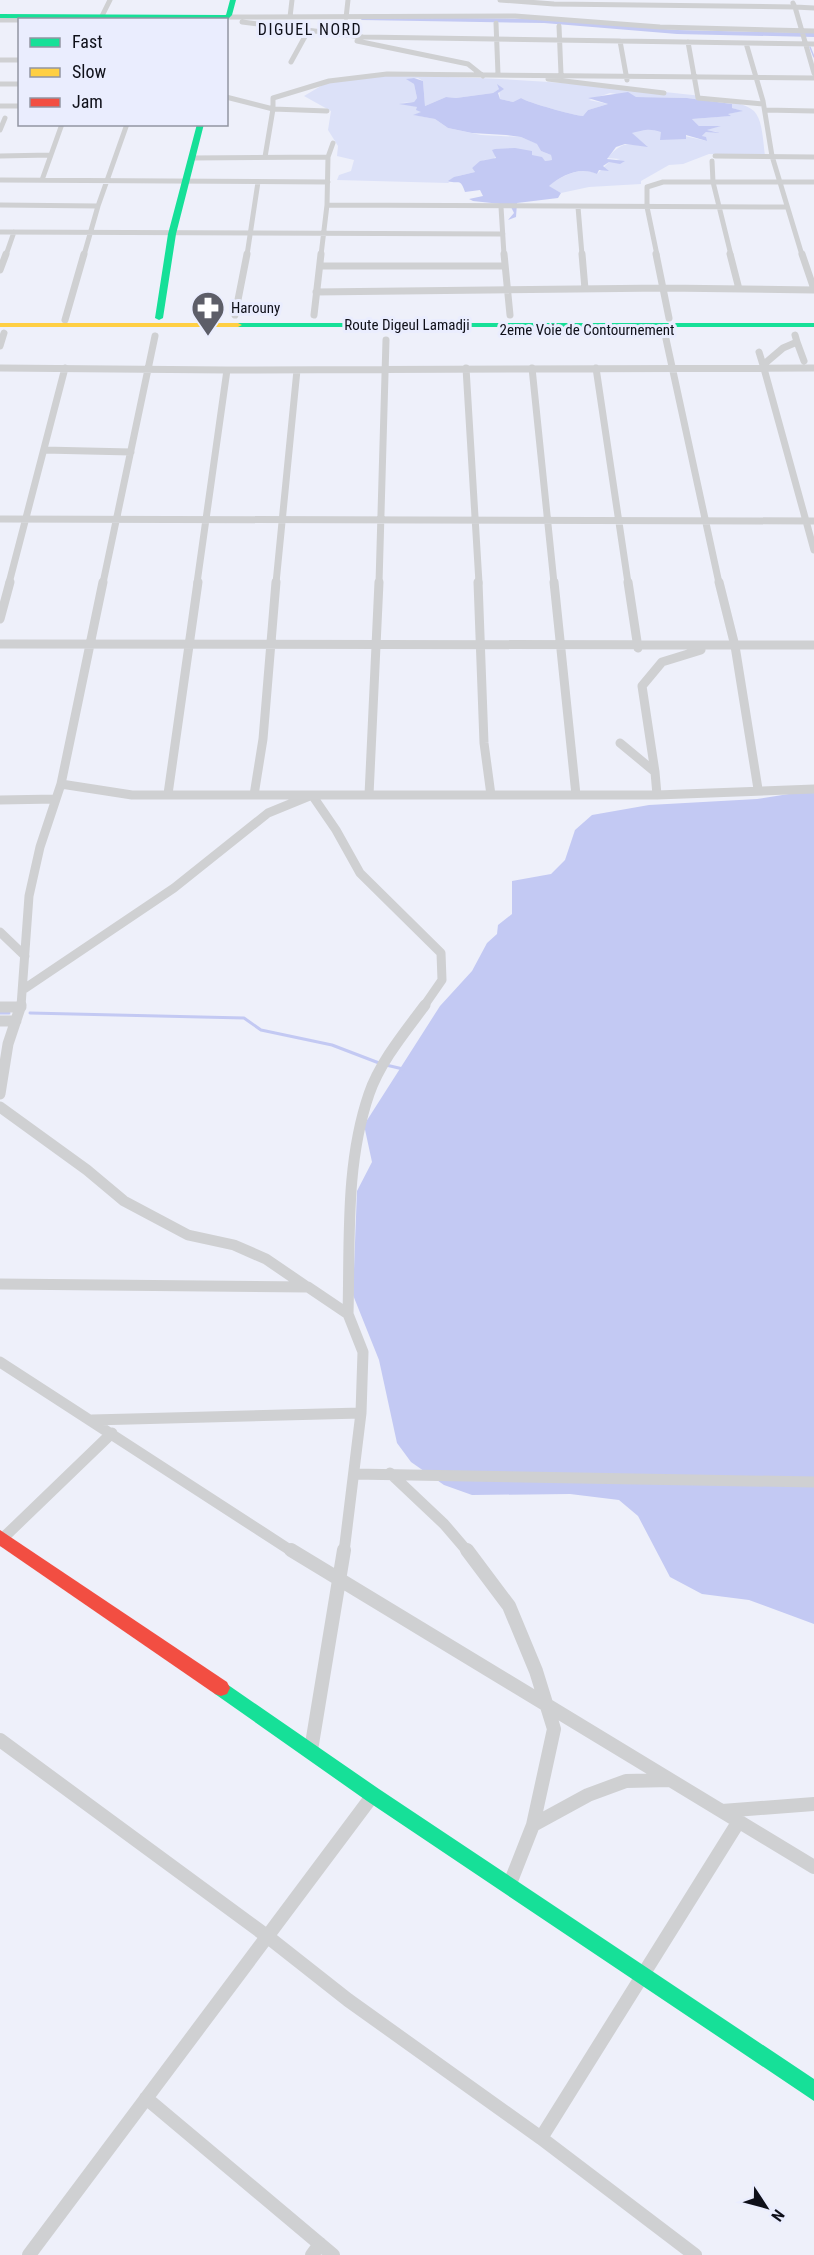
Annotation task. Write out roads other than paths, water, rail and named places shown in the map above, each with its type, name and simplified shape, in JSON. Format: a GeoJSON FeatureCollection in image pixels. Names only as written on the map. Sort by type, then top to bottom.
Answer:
{"type":"FeatureCollection","features":[{"type":"Feature","properties":{"kind":"main road"},"geometry":{"type":"LineString","coordinates":[[226,0],[226,18]]}},
{"type":"Feature","properties":{"kind":"main road"},"geometry":{"type":"LineString","coordinates":[[227,18],[233,0]]}},
{"type":"Feature","properties":{"kind":"main road"},"geometry":{"type":"LineString","coordinates":[[0,18],[102,16],[185,18]]}},
{"type":"Feature","properties":{"kind":"main road"},"geometry":{"type":"LineString","coordinates":[[159,318],[172,234],[200,126]]}},
{"type":"Feature","properties":{"kind":"main road","name":"Route Digeul Lamadji"},"geometry":{"type":"LineString","coordinates":[[1,330],[814,325]]}},
{"type":"Feature","properties":{"kind":"main road","name":"2eme Voie de Contournement"},"geometry":{"type":"LineString","coordinates":[[1,330],[814,331]]}},
{"type":"Feature","properties":{"kind":"main road"},"geometry":{"type":"LineString","coordinates":[[1,1539],[311,1750],[373,1796],[814,2091]]}},
{"type":"Feature","properties":{"kind":"street"},"geometry":{"type":"LineString","coordinates":[[102,16],[110,0]]}},
{"type":"Feature","properties":{"kind":"street"},"geometry":{"type":"LineString","coordinates":[[290,17],[292,0]]}},
{"type":"Feature","properties":{"kind":"street"},"geometry":{"type":"LineString","coordinates":[[331,34],[342,27],[348,0]]}},
{"type":"Feature","properties":{"kind":"street"},"geometry":{"type":"LineString","coordinates":[[491,16],[500,0],[814,8]]}},
{"type":"Feature","properties":{"kind":"street"},"geometry":{"type":"LineString","coordinates":[[792,0],[814,73]]}},
{"type":"Feature","properties":{"kind":"street"},"geometry":{"type":"LineString","coordinates":[[553,2],[555,19]]}},
{"type":"Feature","properties":{"kind":"street"},"geometry":{"type":"LineString","coordinates":[[682,6],[687,28]]}},
{"type":"Feature","properties":{"kind":"street"},"geometry":{"type":"LineString","coordinates":[[252,24],[491,16],[687,28],[814,31]]}},
{"type":"Feature","properties":{"kind":"street"},"geometry":{"type":"LineString","coordinates":[[228,19],[290,17],[524,23]]}},
{"type":"Feature","properties":{"kind":"street"},"geometry":{"type":"LineString","coordinates":[[0,18],[18,20]]}},
{"type":"Feature","properties":{"kind":"street"},"geometry":{"type":"LineString","coordinates":[[228,19],[331,34],[620,42],[805,42],[814,45]]}},
{"type":"Feature","properties":{"kind":"street"},"geometry":{"type":"LineString","coordinates":[[496,23],[498,74]]}},
{"type":"Feature","properties":{"kind":"street"},"geometry":{"type":"LineString","coordinates":[[559,26],[561,74]]}},
{"type":"Feature","properties":{"kind":"street"},"geometry":{"type":"LineString","coordinates":[[291,62],[308,31]]}},
{"type":"Feature","properties":{"kind":"street"},"geometry":{"type":"LineString","coordinates":[[331,34],[407,52],[458,61],[468,64],[483,76]]}},
{"type":"Feature","properties":{"kind":"street"},"geometry":{"type":"LineString","coordinates":[[620,42],[628,87]]}},
{"type":"Feature","properties":{"kind":"street"},"geometry":{"type":"LineString","coordinates":[[688,42],[692,76],[698,98],[814,111]]}},
{"type":"Feature","properties":{"kind":"street"},"geometry":{"type":"LineString","coordinates":[[315,292],[665,288],[814,290],[786,207],[772,156],[764,107],[746,43]]}},
{"type":"Feature","properties":{"kind":"street"},"geometry":{"type":"LineString","coordinates":[[0,60],[18,60]]}},
{"type":"Feature","properties":{"kind":"street"},"geometry":{"type":"LineString","coordinates":[[265,157],[273,98],[312,84],[340,78],[387,74],[483,76],[561,74],[814,78]]}},
{"type":"Feature","properties":{"kind":"street"},"geometry":{"type":"LineString","coordinates":[[524,74],[576,83],[628,87],[663,93]]}},
{"type":"Feature","properties":{"kind":"street"},"geometry":{"type":"LineString","coordinates":[[0,84],[18,84]]}},
{"type":"Feature","properties":{"kind":"street"},"geometry":{"type":"LineString","coordinates":[[228,98],[273,110],[327,111]]}},
{"type":"Feature","properties":{"kind":"street"},"geometry":{"type":"LineString","coordinates":[[0,106],[18,106]]}},
{"type":"Feature","properties":{"kind":"street"},"geometry":{"type":"LineString","coordinates":[[0,130],[5,118]]}},
{"type":"Feature","properties":{"kind":"street"},"geometry":{"type":"LineString","coordinates":[[42,180],[61,126]]}},
{"type":"Feature","properties":{"kind":"street"},"geometry":{"type":"LineString","coordinates":[[65,320],[106,180],[126,126]]}},
{"type":"Feature","properties":{"kind":"street"},"geometry":{"type":"LineString","coordinates":[[314,315],[327,205],[328,157],[333,143]]}},
{"type":"Feature","properties":{"kind":"street"},"geometry":{"type":"LineString","coordinates":[[0,156],[50,155]]}},
{"type":"Feature","properties":{"kind":"street"},"geometry":{"type":"LineString","coordinates":[[739,289],[713,182],[713,159],[772,156],[814,157]]}},
{"type":"Feature","properties":{"kind":"street"},"geometry":{"type":"LineString","coordinates":[[192,158],[328,157]]}},
{"type":"Feature","properties":{"kind":"street"},"geometry":{"type":"LineString","coordinates":[[0,180],[328,182]]}},
{"type":"Feature","properties":{"kind":"street"},"geometry":{"type":"LineString","coordinates":[[235,315],[251,234],[258,182]]}},
{"type":"Feature","properties":{"kind":"street"},"geometry":{"type":"LineString","coordinates":[[669,318],[665,288],[647,207],[646,189],[650,185],[663,182],[814,182]]}},
{"type":"Feature","properties":{"kind":"street"},"geometry":{"type":"LineString","coordinates":[[0,205],[98,206]]}},
{"type":"Feature","properties":{"kind":"street"},"geometry":{"type":"LineString","coordinates":[[327,205],[786,207]]}},
{"type":"Feature","properties":{"kind":"street"},"geometry":{"type":"LineString","coordinates":[[501,207],[504,266],[510,315]]}},
{"type":"Feature","properties":{"kind":"street"},"geometry":{"type":"LineString","coordinates":[[578,207],[585,289]]}},
{"type":"Feature","properties":{"kind":"street"},"geometry":{"type":"LineString","coordinates":[[0,232],[503,234]]}},
{"type":"Feature","properties":{"kind":"street"},"geometry":{"type":"LineString","coordinates":[[0,270],[14,232]]}},
{"type":"Feature","properties":{"kind":"street"},"geometry":{"type":"LineString","coordinates":[[321,266],[504,266]]}},
{"type":"Feature","properties":{"kind":"street"},"geometry":{"type":"LineString","coordinates":[[0,346],[1,330]]}},
{"type":"Feature","properties":{"kind":"street"},"geometry":{"type":"LineString","coordinates":[[0,1094],[7,1048],[21,1007],[24,989],[29,896],[40,847],[61,783],[155,336]]}},
{"type":"Feature","properties":{"kind":"street"},"geometry":{"type":"LineString","coordinates":[[666,339],[705,522],[735,646],[758,789]]}},
{"type":"Feature","properties":{"kind":"street"},"geometry":{"type":"LineString","coordinates":[[763,366],[796,339],[804,361]]}},
{"type":"Feature","properties":{"kind":"street"},"geometry":{"type":"LineString","coordinates":[[369,795],[378,644],[386,340]]}},
{"type":"Feature","properties":{"kind":"street"},"geometry":{"type":"LineString","coordinates":[[759,352],[810,521],[814,550]]}},
{"type":"Feature","properties":{"kind":"street"},"geometry":{"type":"LineString","coordinates":[[0,368],[150,367],[297,370],[763,366],[814,368]]}},
{"type":"Feature","properties":{"kind":"street"},"geometry":{"type":"LineString","coordinates":[[0,619],[65,368]]}},
{"type":"Feature","properties":{"kind":"street"},"geometry":{"type":"LineString","coordinates":[[466,368],[476,520],[484,743],[491,795]]}},
{"type":"Feature","properties":{"kind":"street"},"geometry":{"type":"LineString","coordinates":[[532,368],[576,795]]}},
{"type":"Feature","properties":{"kind":"street"},"geometry":{"type":"LineString","coordinates":[[596,368],[638,648]]}},
{"type":"Feature","properties":{"kind":"street"},"geometry":{"type":"LineString","coordinates":[[168,794],[227,370]]}},
{"type":"Feature","properties":{"kind":"street"},"geometry":{"type":"LineString","coordinates":[[254,795],[263,739],[297,370]]}},
{"type":"Feature","properties":{"kind":"street"},"geometry":{"type":"LineString","coordinates":[[44,450],[131,452]]}},
{"type":"Feature","properties":{"kind":"street"},"geometry":{"type":"LineString","coordinates":[[0,519],[810,521]]}},
{"type":"Feature","properties":{"kind":"street"},"geometry":{"type":"LineString","coordinates":[[0,644],[378,644],[638,648],[814,645]]}},
{"type":"Feature","properties":{"kind":"street"},"geometry":{"type":"LineString","coordinates":[[657,795],[642,686],[662,662],[715,646]]}},
{"type":"Feature","properties":{"kind":"street"},"geometry":{"type":"LineString","coordinates":[[620,743],[655,772]]}},
{"type":"Feature","properties":{"kind":"street"},"geometry":{"type":"LineString","coordinates":[[61,783],[127,795],[657,795],[758,789],[814,789]]}},
{"type":"Feature","properties":{"kind":"street"},"geometry":{"type":"LineString","coordinates":[[24,989],[174,888],[268,813],[312,795]]}},
{"type":"Feature","properties":{"kind":"street"},"geometry":{"type":"LineString","coordinates":[[311,1750],[340,1582],[361,1413],[363,1352],[348,1314],[353,1156],[369,1093],[392,1051],[442,980],[441,953],[360,873],[336,830],[312,795]]}},
{"type":"Feature","properties":{"kind":"street"},"geometry":{"type":"LineString","coordinates":[[0,800],[56,799]]}},
{"type":"Feature","properties":{"kind":"street"},"geometry":{"type":"LineString","coordinates":[[0,932],[26,956]]}},
{"type":"Feature","properties":{"kind":"street"},"geometry":{"type":"LineString","coordinates":[[0,1007],[21,1007]]}},
{"type":"Feature","properties":{"kind":"street"},"geometry":{"type":"LineString","coordinates":[[0,1021],[16,1021]]}},
{"type":"Feature","properties":{"kind":"street"},"geometry":{"type":"LineString","coordinates":[[0,1059],[7,1048]]}},
{"type":"Feature","properties":{"kind":"street"},"geometry":{"type":"LineString","coordinates":[[0,1107],[87,1170],[124,1201],[188,1235],[234,1245],[266,1259],[348,1314]]}},
{"type":"Feature","properties":{"kind":"street"},"geometry":{"type":"LineString","coordinates":[[0,1284],[308,1287]]}},
{"type":"Feature","properties":{"kind":"street"},"geometry":{"type":"LineString","coordinates":[[0,1362],[340,1582],[814,1867]]}},
{"type":"Feature","properties":{"kind":"street"},"geometry":{"type":"LineString","coordinates":[[92,1420],[361,1413]]}},
{"type":"Feature","properties":{"kind":"street"},"geometry":{"type":"LineString","coordinates":[[1,1539],[112,1433]]}},
{"type":"Feature","properties":{"kind":"street"},"geometry":{"type":"LineString","coordinates":[[390,1473],[444,1524],[480,1565],[509,1606],[536,1671],[554,1729],[533,1825],[509,1886]]}},
{"type":"Feature","properties":{"kind":"street"},"geometry":{"type":"LineString","coordinates":[[354,1474],[814,1482]]}},
{"type":"Feature","properties":{"kind":"street"},"geometry":{"type":"LineString","coordinates":[[0,1740],[268,1937],[348,2000],[412,2043],[541,2138],[695,2255]]}},
{"type":"Feature","properties":{"kind":"street"},"geometry":{"type":"LineString","coordinates":[[533,1825],[588,1795],[626,1781],[670,1780]]}},
{"type":"Feature","properties":{"kind":"street"},"geometry":{"type":"LineString","coordinates":[[29,2255],[373,1796]]}},
{"type":"Feature","properties":{"kind":"street"},"geometry":{"type":"LineString","coordinates":[[722,1811],[814,1804]]}},
{"type":"Feature","properties":{"kind":"street"},"geometry":{"type":"LineString","coordinates":[[541,2138],[739,1821]]}},
{"type":"Feature","properties":{"kind":"street"},"geometry":{"type":"LineString","coordinates":[[146,2098],[316,2249],[333,2255]]}},
{"type":"Feature","properties":{"kind":"water"},"geometry":{"type":"Polygon","coordinates":[[[414,78],[423,81],[425,106],[446,97],[456,98],[493,93],[499,89],[497,84],[504,89],[498,93],[500,99],[513,102],[521,98],[583,116],[588,110],[608,104],[588,98],[628,92],[636,97],[687,98],[732,104],[732,108],[743,111],[728,114],[731,116],[692,119],[699,126],[721,126],[707,130],[720,133],[706,132],[702,136],[706,137],[707,141],[686,135],[686,139],[660,140],[661,132],[653,130],[632,133],[648,147],[625,144],[616,147],[607,159],[625,161],[620,164],[609,162],[603,166],[609,171],[599,170],[597,174],[578,171],[565,175],[549,186],[561,193],[558,198],[517,203],[516,217],[508,220],[514,213],[510,205],[473,201],[469,199],[483,196],[480,190],[465,192],[460,183],[448,181],[454,177],[475,172],[472,168],[480,161],[496,158],[492,150],[495,149],[515,148],[532,151],[532,155],[542,157],[545,161],[552,160],[551,155],[541,151],[537,144],[521,137],[472,133],[448,128],[435,119],[413,115],[421,112],[416,110],[417,107],[399,104],[414,102],[417,98],[414,84],[406,79],[414,78]]]}},
{"type":"Feature","properties":{"kind":"water"},"geometry":{"type":"Polygon","coordinates":[[[795,793],[814,793],[814,1624],[749,1600],[702,1594],[670,1577],[638,1516],[619,1500],[570,1494],[472,1495],[444,1485],[411,1462],[397,1443],[379,1360],[353,1295],[357,1191],[372,1162],[364,1125],[440,1006],[472,971],[487,943],[497,934],[498,925],[512,914],[512,881],[551,874],[565,860],[575,830],[592,815],[649,805],[757,799],[795,793]]]}},
{"type":"Feature","properties":{"kind":"waterway"},"geometry":{"type":"LineString","coordinates":[[363,19],[544,21],[677,32],[814,35]]}},
{"type":"Feature","properties":{"kind":"waterway"},"geometry":{"type":"LineString","coordinates":[[810,47],[814,57]]}},
{"type":"Feature","properties":{"kind":"waterway"},"geometry":{"type":"LineString","coordinates":[[0,1013],[9,1013]]}},
{"type":"Feature","properties":{"kind":"waterway"},"geometry":{"type":"LineString","coordinates":[[30,1013],[244,1018],[261,1030],[332,1045],[379,1063]]}},
{"type":"Feature","properties":{"kind":"waterway"},"geometry":{"type":"LineString","coordinates":[[386,1065],[403,1069]]}},
{"type":"Feature","properties":{"kind":"place","name":"Harouny"},"geometry":{"type":"Point","coordinates":[208,337]}},
{"type":"Feature","properties":{"kind":"district","name":"DIGUEL NORD"},"geometry":{"type":"Point","coordinates":[310,29]}}]}
